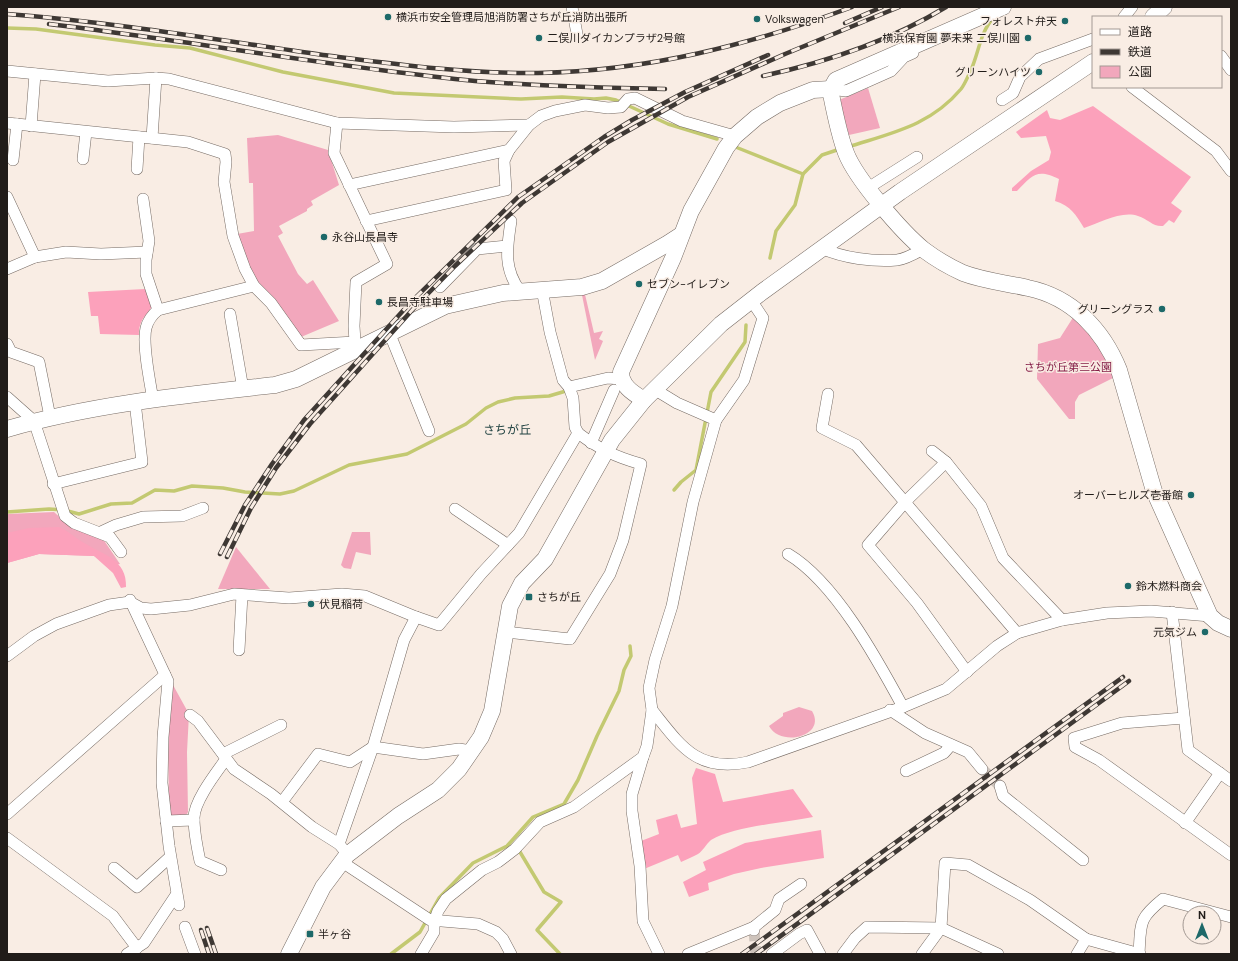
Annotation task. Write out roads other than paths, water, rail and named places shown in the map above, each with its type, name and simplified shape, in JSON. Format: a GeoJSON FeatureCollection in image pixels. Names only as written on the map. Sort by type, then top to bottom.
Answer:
{"type":"FeatureCollection","features":[{"type":"Feature","properties":{"kind":"street"},"geometry":{"type":"LineString","coordinates":[[572,7],[577,34]]}},
{"type":"Feature","properties":{"kind":"street"},"geometry":{"type":"LineString","coordinates":[[1003,7],[836,80],[831,89],[846,154],[868,188],[923,249],[965,274],[1045,292],[1063,301],[1092,324],[1112,351],[1119,370],[1154,491],[1210,616],[1218,623],[1231,629]]}},
{"type":"Feature","properties":{"kind":"street"},"geometry":{"type":"LineString","coordinates":[[1126,16],[1132,7]]}},
{"type":"Feature","properties":{"kind":"street"},"geometry":{"type":"LineString","coordinates":[[1154,16],[1164,7]]}},
{"type":"Feature","properties":{"kind":"street"},"geometry":{"type":"LineString","coordinates":[[591,443],[618,384],[621,372],[673,258],[691,211],[731,141],[757,117],[780,103],[813,90],[831,89],[846,91],[891,71],[904,57],[976,25]]}},
{"type":"Feature","properties":{"kind":"street"},"geometry":{"type":"LineString","coordinates":[[1002,100],[1014,93],[1020,77],[1038,59],[1092,39]]}},
{"type":"Feature","properties":{"kind":"street"},"geometry":{"type":"LineString","coordinates":[[1222,57],[1231,70]]}},
{"type":"Feature","properties":{"kind":"street"},"geometry":{"type":"LineString","coordinates":[[343,854],[438,790],[459,769],[481,737],[492,711],[510,606],[522,583],[545,558],[612,440],[649,395],[721,324],[751,300],[882,204],[1092,63]]}},
{"type":"Feature","properties":{"kind":"street"},"geometry":{"type":"LineString","coordinates":[[7,71],[108,81],[156,78],[169,79],[337,123],[454,127],[529,125]]}},
{"type":"Feature","properties":{"kind":"street"},"geometry":{"type":"LineString","coordinates":[[31,126],[35,74]]}},
{"type":"Feature","properties":{"kind":"street"},"geometry":{"type":"LineString","coordinates":[[152,138],[156,78]]}},
{"type":"Feature","properties":{"kind":"street"},"geometry":{"type":"LineString","coordinates":[[1133,88],[1216,151],[1231,171]]}},
{"type":"Feature","properties":{"kind":"street"},"geometry":{"type":"LineString","coordinates":[[366,221],[506,190],[504,161],[509,150],[529,125],[541,116],[585,105],[608,108],[635,98],[682,121],[731,141]]}},
{"type":"Feature","properties":{"kind":"street"},"geometry":{"type":"LineString","coordinates":[[337,123],[334,153],[387,264],[356,282],[357,345]]}},
{"type":"Feature","properties":{"kind":"street"},"geometry":{"type":"LineString","coordinates":[[13,160],[12,124],[188,142],[225,154],[226,162],[224,182],[233,236],[254,286],[271,302],[301,345],[357,345]]}},
{"type":"Feature","properties":{"kind":"street"},"geometry":{"type":"LineString","coordinates":[[83,159],[86,132]]}},
{"type":"Feature","properties":{"kind":"street"},"geometry":{"type":"LineString","coordinates":[[137,169],[139,137]]}},
{"type":"Feature","properties":{"kind":"street"},"geometry":{"type":"LineString","coordinates":[[349,185],[509,150]]}},
{"type":"Feature","properties":{"kind":"street"},"geometry":{"type":"LineString","coordinates":[[868,188],[917,157]]}},
{"type":"Feature","properties":{"kind":"street"},"geometry":{"type":"LineString","coordinates":[[7,197],[35,257]]}},
{"type":"Feature","properties":{"kind":"street"},"geometry":{"type":"LineString","coordinates":[[143,199],[149,241],[146,274],[158,310]]}},
{"type":"Feature","properties":{"kind":"street"},"geometry":{"type":"LineString","coordinates":[[511,221],[507,246],[508,268],[512,279],[520,291]]}},
{"type":"Feature","properties":{"kind":"street"},"geometry":{"type":"LineString","coordinates":[[7,429],[50,417],[135,402],[275,385],[296,379],[357,345],[445,306],[475,298],[520,291],[582,286],[602,281],[667,244],[681,234]]}},
{"type":"Feature","properties":{"kind":"street"},"geometry":{"type":"LineString","coordinates":[[440,287],[478,249],[507,246]]}},
{"type":"Feature","properties":{"kind":"street"},"geometry":{"type":"LineString","coordinates":[[821,248],[833,254],[880,260],[899,260],[923,249]]}},
{"type":"Feature","properties":{"kind":"street"},"geometry":{"type":"LineString","coordinates":[[7,269],[35,257],[66,252],[101,254],[147,252]]}},
{"type":"Feature","properties":{"kind":"street"},"geometry":{"type":"LineString","coordinates":[[153,400],[145,339],[146,328],[150,316],[158,310],[254,286]]}},
{"type":"Feature","properties":{"kind":"street"},"geometry":{"type":"LineString","coordinates":[[506,632],[570,639],[610,574],[623,540],[641,464],[615,457],[591,443],[578,433],[575,427],[573,398],[569,386],[563,380],[550,332],[542,290]]}},
{"type":"Feature","properties":{"kind":"street"},"geometry":{"type":"LineString","coordinates":[[659,954],[643,921],[640,866],[632,811],[632,794],[647,746],[652,710],[649,688],[655,660],[672,606],[710,417],[744,380],[763,318],[751,300]]}},
{"type":"Feature","properties":{"kind":"street"},"geometry":{"type":"LineString","coordinates":[[230,314],[243,389]]}},
{"type":"Feature","properties":{"kind":"street"},"geometry":{"type":"LineString","coordinates":[[389,332],[429,431]]}},
{"type":"Feature","properties":{"kind":"street"},"geometry":{"type":"LineString","coordinates":[[7,344],[12,352],[38,362],[50,417]]}},
{"type":"Feature","properties":{"kind":"street"},"geometry":{"type":"LineString","coordinates":[[569,386],[608,378],[632,392],[677,403],[710,417]]}},
{"type":"Feature","properties":{"kind":"street"},"geometry":{"type":"LineString","coordinates":[[828,394],[822,428],[856,445],[906,501],[1016,633]]}},
{"type":"Feature","properties":{"kind":"street"},"geometry":{"type":"LineString","coordinates":[[7,397],[34,421],[53,484],[65,516],[74,523],[101,532],[110,537],[121,552]]}},
{"type":"Feature","properties":{"kind":"street"},"geometry":{"type":"LineString","coordinates":[[53,484],[142,462],[135,402]]}},
{"type":"Feature","properties":{"kind":"street"},"geometry":{"type":"LineString","coordinates":[[7,411],[20,410]]}},
{"type":"Feature","properties":{"kind":"street"},"geometry":{"type":"LineString","coordinates":[[130,599],[141,608],[151,609],[190,605],[234,594],[289,598],[342,594],[365,596],[416,617],[439,624],[481,574],[519,533],[578,433]]}},
{"type":"Feature","properties":{"kind":"street"},"geometry":{"type":"LineString","coordinates":[[932,451],[946,462],[981,506],[1003,558],[1062,620]]}},
{"type":"Feature","properties":{"kind":"street"},"geometry":{"type":"LineString","coordinates":[[946,462],[906,501],[868,545],[917,603],[967,672]]}},
{"type":"Feature","properties":{"kind":"street"},"geometry":{"type":"LineString","coordinates":[[101,532],[116,525],[143,517],[182,516],[203,508]]}},
{"type":"Feature","properties":{"kind":"street"},"geometry":{"type":"LineString","coordinates":[[455,509],[508,545]]}},
{"type":"Feature","properties":{"kind":"street"},"geometry":{"type":"LineString","coordinates":[[788,554],[803,563],[843,608],[879,661],[904,707]]}},
{"type":"Feature","properties":{"kind":"street"},"geometry":{"type":"LineString","coordinates":[[239,650],[242,595]]}},
{"type":"Feature","properties":{"kind":"street"},"geometry":{"type":"LineString","coordinates":[[7,656],[34,636],[56,624],[130,599]]}},
{"type":"Feature","properties":{"kind":"street"},"geometry":{"type":"LineString","coordinates":[[127,954],[144,943],[178,900],[170,857],[162,784],[163,742],[168,681],[130,599]]}},
{"type":"Feature","properties":{"kind":"street"},"geometry":{"type":"LineString","coordinates":[[652,710],[682,747],[696,758],[716,765],[732,766],[748,762],[890,710],[904,707],[946,689],[997,646],[1016,633],[1062,620],[1107,613],[1151,611],[1210,616]]}},
{"type":"Feature","properties":{"kind":"street"},"geometry":{"type":"LineString","coordinates":[[1172,612],[1188,750],[1231,781]]}},
{"type":"Feature","properties":{"kind":"street"},"geometry":{"type":"LineString","coordinates":[[289,954],[323,887],[343,854],[404,640],[416,617]]}},
{"type":"Feature","properties":{"kind":"street"},"geometry":{"type":"LineString","coordinates":[[7,814],[164,675]]}},
{"type":"Feature","properties":{"kind":"street"},"geometry":{"type":"LineString","coordinates":[[890,710],[925,733],[968,752],[982,769]]}},
{"type":"Feature","properties":{"kind":"street"},"geometry":{"type":"LineString","coordinates":[[190,715],[198,721],[234,769],[282,802],[343,854],[429,920],[434,932],[421,954]]}},
{"type":"Feature","properties":{"kind":"street"},"geometry":{"type":"LineString","coordinates":[[1184,718],[1122,723],[1074,738],[1075,747],[1099,760],[1231,855]]}},
{"type":"Feature","properties":{"kind":"street"},"geometry":{"type":"LineString","coordinates":[[221,870],[200,861],[194,820],[197,806],[224,756],[281,725]]}},
{"type":"Feature","properties":{"kind":"street"},"geometry":{"type":"LineString","coordinates":[[906,771],[944,753],[951,744]]}},
{"type":"Feature","properties":{"kind":"street"},"geometry":{"type":"LineString","coordinates":[[282,802],[318,754],[350,762],[373,746],[423,754],[459,749],[471,751]]}},
{"type":"Feature","properties":{"kind":"street"},"geometry":{"type":"LineString","coordinates":[[429,920],[438,911],[446,899],[482,870],[498,862],[517,847],[540,822],[574,807],[643,757]]}},
{"type":"Feature","properties":{"kind":"street"},"geometry":{"type":"LineString","coordinates":[[1185,823],[1220,773]]}},
{"type":"Feature","properties":{"kind":"street"},"geometry":{"type":"LineString","coordinates":[[1000,786],[1003,796],[1083,860]]}},
{"type":"Feature","properties":{"kind":"street"},"geometry":{"type":"LineString","coordinates":[[166,821],[194,820]]}},
{"type":"Feature","properties":{"kind":"street"},"geometry":{"type":"LineString","coordinates":[[7,838],[113,916],[138,948]]}},
{"type":"Feature","properties":{"kind":"street"},"geometry":{"type":"LineString","coordinates":[[114,868],[137,887],[170,857]]}},
{"type":"Feature","properties":{"kind":"street"},"geometry":{"type":"LineString","coordinates":[[922,954],[941,928],[945,863],[968,865],[1030,900],[1086,939],[1139,954],[1142,921],[1147,912],[1163,899],[1231,917]]}},
{"type":"Feature","properties":{"kind":"street"},"geometry":{"type":"LineString","coordinates":[[688,954],[754,928],[775,910],[779,899],[801,884]]}},
{"type":"Feature","properties":{"kind":"street"},"geometry":{"type":"LineString","coordinates":[[429,920],[478,924],[496,932],[503,939],[511,954]]}},
{"type":"Feature","properties":{"kind":"street"},"geometry":{"type":"LineString","coordinates":[[185,927],[195,954]]}},
{"type":"Feature","properties":{"kind":"street"},"geometry":{"type":"LineString","coordinates":[[844,954],[856,938],[867,927],[941,928],[998,954]]}},
{"type":"Feature","properties":{"kind":"street"},"geometry":{"type":"LineString","coordinates":[[772,954],[799,934],[807,930],[820,954]]}},
{"type":"Feature","properties":{"kind":"street"},"geometry":{"type":"LineString","coordinates":[[1077,954],[1086,939]]}},
{"type":"Feature","properties":{"kind":"waterway"},"geometry":{"type":"LineString","coordinates":[[848,147],[909,127],[936,112],[949,102],[961,89],[965,82],[974,63],[986,29],[994,17]]}},
{"type":"Feature","properties":{"kind":"waterway"},"geometry":{"type":"LineString","coordinates":[[7,28],[36,29],[155,45],[190,48],[283,72],[394,93],[521,99],[562,97],[594,99],[606,98],[616,100],[668,124],[717,139]]}},
{"type":"Feature","properties":{"kind":"waterway"},"geometry":{"type":"LineString","coordinates":[[733,146],[803,174]]}},
{"type":"Feature","properties":{"kind":"waterway"},"geometry":{"type":"LineString","coordinates":[[770,258],[776,231],[795,205],[803,174],[822,155],[840,149]]}},
{"type":"Feature","properties":{"kind":"waterway"},"geometry":{"type":"LineString","coordinates":[[674,490],[681,482],[696,470],[711,392],[745,342],[746,325]]}},
{"type":"Feature","properties":{"kind":"waterway"},"geometry":{"type":"LineString","coordinates":[[7,512],[49,509],[64,510],[79,514],[111,504],[132,503],[155,490],[174,491],[192,486],[280,494],[294,491],[349,465],[407,454],[466,424],[486,408],[498,402],[515,398],[549,396],[566,391]]}},
{"type":"Feature","properties":{"kind":"waterway"},"geometry":{"type":"LineString","coordinates":[[391,954],[420,932],[439,898],[473,863],[507,846],[533,817],[564,804],[578,780],[619,691],[624,670],[631,656],[630,646]]}},
{"type":"Feature","properties":{"kind":"waterway"},"geometry":{"type":"LineString","coordinates":[[520,852],[544,892],[561,902],[537,930],[560,954]]}},
{"type":"Feature","properties":{"kind":"tunnel"},"geometry":{"type":"LineString","coordinates":[[982,769],[1000,786]]}},
{"type":"Feature","properties":{"kind":"tunnel"},"geometry":{"type":"LineString","coordinates":[[754,930],[756,954]]}},
{"type":"Feature","properties":{"kind":"railway"},"geometry":{"type":"LineString","coordinates":[[7,14],[47,17],[126,27],[403,65],[484,72],[538,73],[619,67],[698,54],[775,33],[852,7]]}},
{"type":"Feature","properties":{"kind":"railway"},"geometry":{"type":"LineString","coordinates":[[845,23],[882,7]]}},
{"type":"Feature","properties":{"kind":"railway"},"geometry":{"type":"LineString","coordinates":[[227,557],[251,508],[276,468],[310,424],[414,308],[455,266],[522,203],[608,142],[688,97],[785,54],[899,7]]}},
{"type":"Feature","properties":{"kind":"railway"},"geometry":{"type":"LineString","coordinates":[[763,76],[811,64],[858,49],[903,30],[946,7]]}},
{"type":"Feature","properties":{"kind":"railway"},"geometry":{"type":"LineString","coordinates":[[49,24],[368,69],[475,81],[665,89]]}},
{"type":"Feature","properties":{"kind":"railway"},"geometry":{"type":"LineString","coordinates":[[220,554],[245,505],[304,420],[410,303],[518,197],[604,137],[632,120],[685,92],[768,55]]}},
{"type":"Feature","properties":{"kind":"railway"},"geometry":{"type":"LineString","coordinates":[[742,954],[1123,677]]}},
{"type":"Feature","properties":{"kind":"railway"},"geometry":{"type":"LineString","coordinates":[[756,954],[1129,681]]}},
{"type":"Feature","properties":{"kind":"railway"},"geometry":{"type":"LineString","coordinates":[[207,928],[216,954]]}},
{"type":"Feature","properties":{"kind":"railway"},"geometry":{"type":"LineString","coordinates":[[201,930],[209,954]]}},
{"type":"Feature","properties":{"kind":"place","name":"横浜市安全管理局旭消防署さちが丘消防出張所"},"geometry":{"type":"Point","coordinates":[388,17]}},
{"type":"Feature","properties":{"kind":"place","name":"Volkswagen"},"geometry":{"type":"Point","coordinates":[757,19]}},
{"type":"Feature","properties":{"kind":"place","name":"フォレスト弁天"},"geometry":{"type":"Point","coordinates":[1065,21]}},
{"type":"Feature","properties":{"kind":"place","name":"二俣川ダイカンプラザ2号館"},"geometry":{"type":"Point","coordinates":[539,38]}},
{"type":"Feature","properties":{"kind":"place","name":"横浜保育園 夢未来 二俣川園"},"geometry":{"type":"Point","coordinates":[1028,38]}},
{"type":"Feature","properties":{"kind":"place","name":"グリーンハイツ"},"geometry":{"type":"Point","coordinates":[1039,72]}},
{"type":"Feature","properties":{"kind":"place","name":"永谷山長昌寺"},"geometry":{"type":"Point","coordinates":[324,237]}},
{"type":"Feature","properties":{"kind":"place","name":"セブン-イレブン"},"geometry":{"type":"Point","coordinates":[639,284]}},
{"type":"Feature","properties":{"kind":"place","name":"長昌寺駐車場"},"geometry":{"type":"Point","coordinates":[379,302]}},
{"type":"Feature","properties":{"kind":"place","name":"グリーングラス"},"geometry":{"type":"Point","coordinates":[1162,309]}},
{"type":"Feature","properties":{"kind":"place","name":"オーバーヒルズ壱番館"},"geometry":{"type":"Point","coordinates":[1191,495]}},
{"type":"Feature","properties":{"kind":"place","name":"鈴木燃料商会"},"geometry":{"type":"Point","coordinates":[1128,586]}},
{"type":"Feature","properties":{"kind":"place","name":"さちが丘"},"geometry":{"type":"Point","coordinates":[529,597]}},
{"type":"Feature","properties":{"kind":"place","name":"伏見稲荷"},"geometry":{"type":"Point","coordinates":[311,604]}},
{"type":"Feature","properties":{"kind":"place","name":"元気ジム"},"geometry":{"type":"Point","coordinates":[1205,632]}},
{"type":"Feature","properties":{"kind":"place","name":"半ヶ谷"},"geometry":{"type":"Point","coordinates":[310,934]}},
{"type":"Feature","properties":{"kind":"district","name":"さちが丘"},"geometry":{"type":"Point","coordinates":[507,430]}},
{"type":"Feature","properties":{"kind":"park label","name":"さちが丘第三公園"},"geometry":{"type":"Point","coordinates":[1068,367]}}]}
